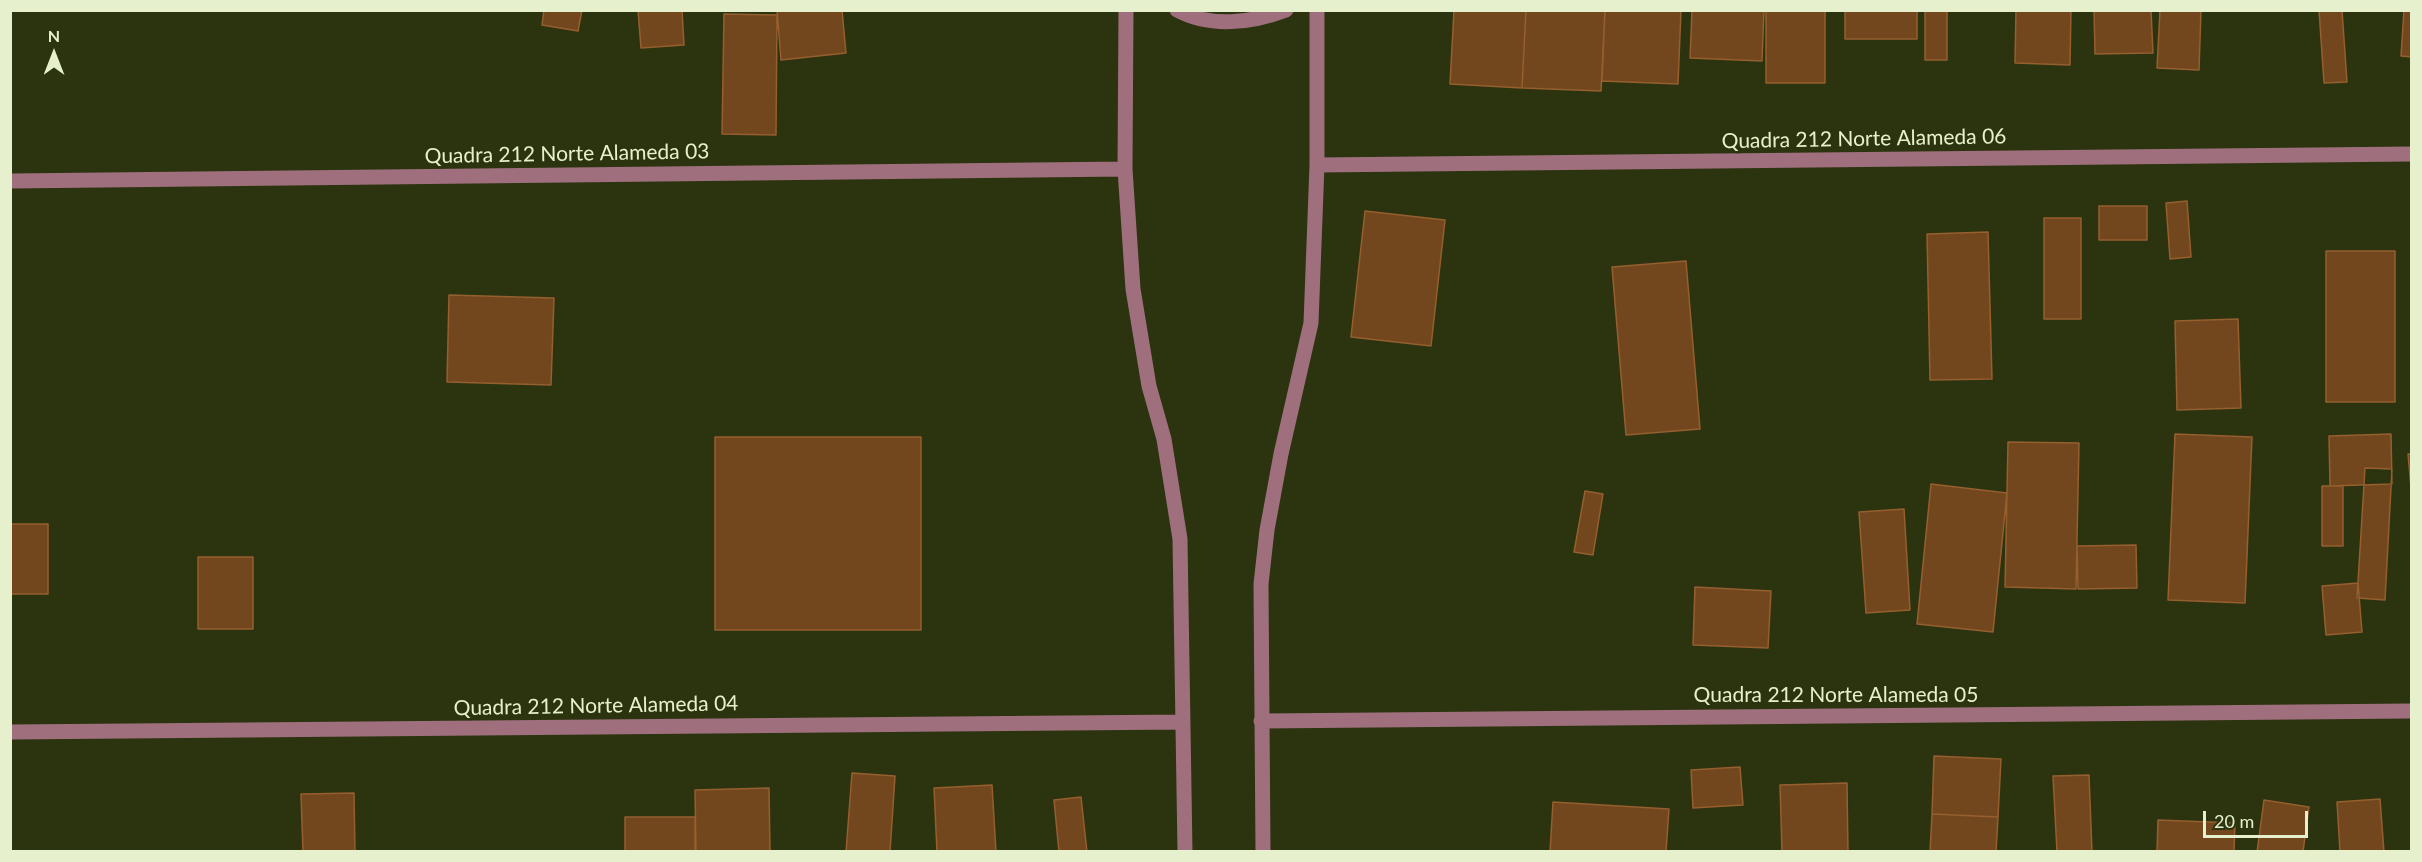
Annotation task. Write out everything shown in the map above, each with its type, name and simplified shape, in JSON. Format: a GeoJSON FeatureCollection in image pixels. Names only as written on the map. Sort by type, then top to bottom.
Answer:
{"type":"FeatureCollection","features":[{"type":"Feature","properties":{"kind":"street"},"geometry":{"type":"LineString","coordinates":[[1126,10],[1125,169],[1133,290],[1149,386],[1164,439],[1180,539],[1185,852]]}},
{"type":"Feature","properties":{"kind":"street"},"geometry":{"type":"LineString","coordinates":[[1177,10],[1188,17],[1219,22],[1245,21],[1286,10]]}},
{"type":"Feature","properties":{"kind":"street"},"geometry":{"type":"LineString","coordinates":[[1263,852],[1262,573],[1267,530],[1281,454],[1311,323],[1317,165],[1317,10]]}},
{"type":"Feature","properties":{"kind":"street","name":"Quadra 212 Norte Alameda 06"},"geometry":{"type":"LineString","coordinates":[[1317,165],[2412,154]]}},
{"type":"Feature","properties":{"kind":"street","name":"Quadra 212 Norte Alameda 03"},"geometry":{"type":"LineString","coordinates":[[10,181],[1125,169]]}},
{"type":"Feature","properties":{"kind":"street","name":"Quadra 212 Norte Alameda 05"},"geometry":{"type":"LineString","coordinates":[[1261,721],[2412,711]]}},
{"type":"Feature","properties":{"kind":"street","name":"Quadra 212 Norte Alameda 04"},"geometry":{"type":"LineString","coordinates":[[10,732],[1183,722]]}},
{"type":"Feature","properties":{"kind":"building"},"geometry":{"type":"Polygon","coordinates":[[[544,10],[582,10],[578,31],[542,25],[544,10]]]}},
{"type":"Feature","properties":{"kind":"building"},"geometry":{"type":"Polygon","coordinates":[[[638,10],[682,10],[684,45],[641,48],[638,10]]]}},
{"type":"Feature","properties":{"kind":"building"},"geometry":{"type":"Polygon","coordinates":[[[777,10],[842,10],[846,53],[781,60],[777,10]]]}},
{"type":"Feature","properties":{"kind":"building"},"geometry":{"type":"Polygon","coordinates":[[[1454,10],[1526,10],[1522,88],[1450,84],[1454,10]]]}},
{"type":"Feature","properties":{"kind":"building"},"geometry":{"type":"Polygon","coordinates":[[[1526,10],[1605,10],[1601,91],[1522,88],[1526,10]]]}},
{"type":"Feature","properties":{"kind":"building"},"geometry":{"type":"Polygon","coordinates":[[[1605,10],[1681,10],[1678,84],[1602,81],[1605,10]]]}},
{"type":"Feature","properties":{"kind":"building"},"geometry":{"type":"Polygon","coordinates":[[[1692,10],[1764,10],[1762,61],[1690,58],[1692,10]]]}},
{"type":"Feature","properties":{"kind":"building"},"geometry":{"type":"Polygon","coordinates":[[[1766,10],[1825,10],[1825,83],[1766,83],[1766,10]]]}},
{"type":"Feature","properties":{"kind":"building"},"geometry":{"type":"Polygon","coordinates":[[[1845,10],[1917,10],[1917,39],[1845,39],[1845,10]]]}},
{"type":"Feature","properties":{"kind":"building"},"geometry":{"type":"Polygon","coordinates":[[[1925,10],[1947,10],[1947,60],[1925,60],[1925,10]]]}},
{"type":"Feature","properties":{"kind":"building"},"geometry":{"type":"Polygon","coordinates":[[[2016,10],[2071,10],[2070,65],[2015,63],[2016,10]]]}},
{"type":"Feature","properties":{"kind":"building"},"geometry":{"type":"Polygon","coordinates":[[[2094,10],[2151,10],[2153,53],[2095,54],[2094,10]]]}},
{"type":"Feature","properties":{"kind":"building"},"geometry":{"type":"Polygon","coordinates":[[[2160,10],[2201,10],[2199,70],[2157,68],[2160,10]]]}},
{"type":"Feature","properties":{"kind":"building"},"geometry":{"type":"Polygon","coordinates":[[[2319,10],[2342,10],[2347,82],[2324,83],[2319,10]]]}},
{"type":"Feature","properties":{"kind":"building"},"geometry":{"type":"Polygon","coordinates":[[[2404,10],[2412,10],[2412,57],[2401,56],[2404,10]]]}},
{"type":"Feature","properties":{"kind":"building"},"geometry":{"type":"Polygon","coordinates":[[[724,14],[777,15],[776,135],[722,134],[724,14]]]}},
{"type":"Feature","properties":{"kind":"building"},"geometry":{"type":"Polygon","coordinates":[[[2187,201],[2191,257],[2170,259],[2166,203],[2187,201]]]}},
{"type":"Feature","properties":{"kind":"building"},"geometry":{"type":"Polygon","coordinates":[[[2099,206],[2147,206],[2147,240],[2099,240],[2099,206]]]}},
{"type":"Feature","properties":{"kind":"building"},"geometry":{"type":"Polygon","coordinates":[[[1365,211],[1445,220],[1431,346],[1351,337],[1365,211]]]}},
{"type":"Feature","properties":{"kind":"building"},"geometry":{"type":"Polygon","coordinates":[[[2044,218],[2081,218],[2081,319],[2044,319],[2044,218]]]}},
{"type":"Feature","properties":{"kind":"building"},"geometry":{"type":"Polygon","coordinates":[[[1988,232],[1992,379],[1930,380],[1927,234],[1988,232]]]}},
{"type":"Feature","properties":{"kind":"building"},"geometry":{"type":"Polygon","coordinates":[[[2326,251],[2395,251],[2395,402],[2326,402],[2326,251]]]}},
{"type":"Feature","properties":{"kind":"building"},"geometry":{"type":"Polygon","coordinates":[[[1686,261],[1700,429],[1626,435],[1612,267],[1686,261]]]}},
{"type":"Feature","properties":{"kind":"building"},"geometry":{"type":"Polygon","coordinates":[[[449,295],[554,298],[551,385],[447,382],[449,295]]]}},
{"type":"Feature","properties":{"kind":"building"},"geometry":{"type":"Polygon","coordinates":[[[2238,319],[2241,408],[2177,410],[2175,321],[2238,319]]]}},
{"type":"Feature","properties":{"kind":"building"},"geometry":{"type":"Polygon","coordinates":[[[2175,434],[2252,437],[2245,603],[2168,600],[2175,434]]]}},
{"type":"Feature","properties":{"kind":"building"},"geometry":{"type":"Polygon","coordinates":[[[2391,434],[2392,484],[2330,486],[2329,436],[2391,434]]]}},
{"type":"Feature","properties":{"kind":"building"},"geometry":{"type":"Polygon","coordinates":[[[715,437],[921,437],[921,630],[715,630],[715,437]]]}},
{"type":"Feature","properties":{"kind":"building"},"geometry":{"type":"Polygon","coordinates":[[[2008,442],[2079,443],[2076,589],[2005,587],[2008,442]]]}},
{"type":"Feature","properties":{"kind":"building"},"geometry":{"type":"Polygon","coordinates":[[[2408,454],[2412,454],[2412,499],[2408,454]]]}},
{"type":"Feature","properties":{"kind":"building"},"geometry":{"type":"Polygon","coordinates":[[[2365,468],[2392,469],[2385,600],[2357,598],[2365,468]]]}},
{"type":"Feature","properties":{"kind":"building"},"geometry":{"type":"Polygon","coordinates":[[[1931,484],[2007,493],[1993,632],[1917,624],[1931,484]]]}},
{"type":"Feature","properties":{"kind":"building"},"geometry":{"type":"Polygon","coordinates":[[[2322,486],[2343,486],[2343,546],[2322,546],[2322,486]]]}},
{"type":"Feature","properties":{"kind":"building"},"geometry":{"type":"Polygon","coordinates":[[[1585,491],[1603,494],[1593,555],[1574,552],[1585,491]]]}},
{"type":"Feature","properties":{"kind":"building"},"geometry":{"type":"Polygon","coordinates":[[[1904,509],[1910,610],[1866,613],[1859,512],[1904,509]]]}},
{"type":"Feature","properties":{"kind":"building"},"geometry":{"type":"Polygon","coordinates":[[[10,524],[48,524],[48,594],[10,594],[10,524]]]}},
{"type":"Feature","properties":{"kind":"building"},"geometry":{"type":"Polygon","coordinates":[[[2136,545],[2137,588],[2078,589],[2077,546],[2136,545]]]}},
{"type":"Feature","properties":{"kind":"building"},"geometry":{"type":"Polygon","coordinates":[[[198,557],[253,557],[253,629],[198,629],[198,557]]]}},
{"type":"Feature","properties":{"kind":"building"},"geometry":{"type":"Polygon","coordinates":[[[2358,583],[2362,632],[2326,635],[2322,586],[2358,583]]]}},
{"type":"Feature","properties":{"kind":"building"},"geometry":{"type":"Polygon","coordinates":[[[1695,587],[1771,591],[1768,648],[1693,645],[1695,587]]]}},
{"type":"Feature","properties":{"kind":"building"},"geometry":{"type":"Polygon","coordinates":[[[1934,756],[2001,759],[1998,817],[1932,814],[1934,756]]]}},
{"type":"Feature","properties":{"kind":"building"},"geometry":{"type":"Polygon","coordinates":[[[1740,767],[1743,805],[1693,808],[1691,770],[1740,767]]]}},
{"type":"Feature","properties":{"kind":"building"},"geometry":{"type":"Polygon","coordinates":[[[852,773],[895,776],[890,852],[846,852],[852,773]]]}},
{"type":"Feature","properties":{"kind":"building"},"geometry":{"type":"Polygon","coordinates":[[[2089,775],[2092,852],[2057,852],[2053,776],[2089,775]]]}},
{"type":"Feature","properties":{"kind":"building"},"geometry":{"type":"Polygon","coordinates":[[[1847,783],[1848,852],[1782,852],[1780,785],[1847,783]]]}},
{"type":"Feature","properties":{"kind":"building"},"geometry":{"type":"Polygon","coordinates":[[[992,785],[996,852],[937,852],[934,788],[992,785]]]}},
{"type":"Feature","properties":{"kind":"building"},"geometry":{"type":"Polygon","coordinates":[[[769,788],[770,852],[696,852],[695,790],[769,788]]]}},
{"type":"Feature","properties":{"kind":"building"},"geometry":{"type":"Polygon","coordinates":[[[354,793],[355,852],[303,852],[301,794],[354,793]]]}},
{"type":"Feature","properties":{"kind":"building"},"geometry":{"type":"Polygon","coordinates":[[[1081,797],[1087,852],[1059,852],[1054,800],[1081,797]]]}},
{"type":"Feature","properties":{"kind":"building"},"geometry":{"type":"Polygon","coordinates":[[[2380,799],[2384,852],[2340,852],[2337,802],[2380,799]]]}},
{"type":"Feature","properties":{"kind":"building"},"geometry":{"type":"Polygon","coordinates":[[[2264,800],[2309,807],[2303,852],[2257,852],[2264,800]]]}},
{"type":"Feature","properties":{"kind":"building"},"geometry":{"type":"Polygon","coordinates":[[[1553,802],[1669,809],[1666,852],[1550,852],[1553,802]]]}},
{"type":"Feature","properties":{"kind":"building"},"geometry":{"type":"Polygon","coordinates":[[[1932,814],[1998,817],[1996,852],[1930,852],[1932,814]]]}},
{"type":"Feature","properties":{"kind":"building"},"geometry":{"type":"Polygon","coordinates":[[[625,817],[695,817],[695,852],[625,852],[625,817]]]}},
{"type":"Feature","properties":{"kind":"building"},"geometry":{"type":"Polygon","coordinates":[[[2158,820],[2235,823],[2234,852],[2157,852],[2158,820]]]}}]}
